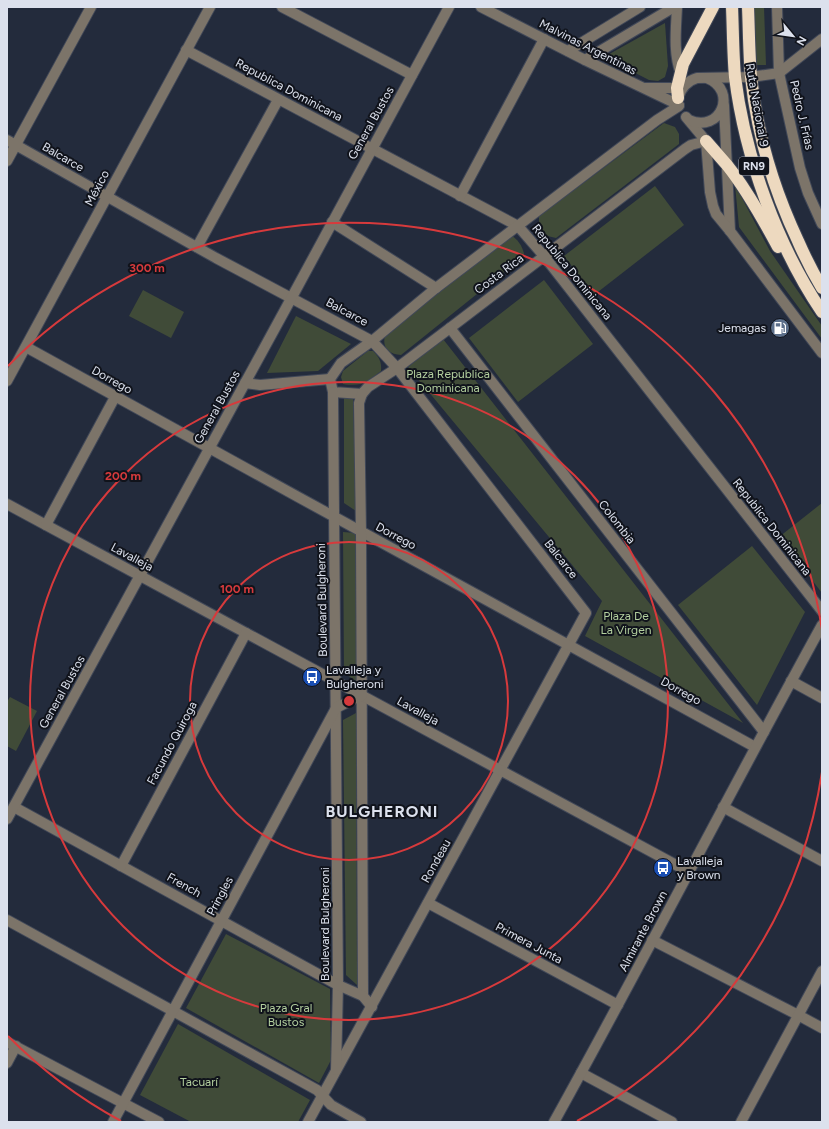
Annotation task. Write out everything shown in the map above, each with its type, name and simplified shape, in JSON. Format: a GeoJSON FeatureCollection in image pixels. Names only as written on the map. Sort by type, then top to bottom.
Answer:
{"type":"FeatureCollection","features":[{"type":"Feature","properties":{"kind":"highway"},"geometry":{"type":"LineString","coordinates":[[680,95],[680,73],[712,7]]}},
{"type":"Feature","properties":{"kind":"highway","name":"Ruta Nacional 9"},"geometry":{"type":"LineString","coordinates":[[732,7],[735,76],[753,162],[760,185],[782,239],[802,278],[822,312]]}},
{"type":"Feature","properties":{"kind":"highway","name":"Ruta Nacional 9"},"geometry":{"type":"LineString","coordinates":[[748,7],[751,77],[757,117],[772,179],[789,222],[822,288]]}},
{"type":"Feature","properties":{"kind":"highway"},"geometry":{"type":"LineString","coordinates":[[706,141],[727,165],[758,211],[779,249],[802,278]]}},
{"type":"Feature","properties":{"kind":"street"},"geometry":{"type":"LineString","coordinates":[[7,161],[11,142],[91,7]]}},
{"type":"Feature","properties":{"kind":"street","name":"México"},"geometry":{"type":"LineString","coordinates":[[7,381],[210,7]]}},
{"type":"Feature","properties":{"kind":"street"},"geometry":{"type":"LineString","coordinates":[[282,7],[412,75]]}},
{"type":"Feature","properties":{"kind":"street","name":"General Bustos"},"geometry":{"type":"LineString","coordinates":[[7,820],[449,7]]}},
{"type":"Feature","properties":{"kind":"street","name":"Malvinas Argentinas"},"geometry":{"type":"LineString","coordinates":[[481,7],[640,88],[680,95]]}},
{"type":"Feature","properties":{"kind":"street"},"geometry":{"type":"LineString","coordinates":[[568,51],[640,7]]}},
{"type":"Feature","properties":{"kind":"street"},"geometry":{"type":"LineString","coordinates":[[585,60],[675,7],[677,62],[680,73]]}},
{"type":"Feature","properties":{"kind":"street","name":"Pedro J. Frías"},"geometry":{"type":"LineString","coordinates":[[777,7],[779,73],[800,168],[808,192],[818,208],[822,224]]}},
{"type":"Feature","properties":{"kind":"street"},"geometry":{"type":"LineString","coordinates":[[460,196],[544,39]]}},
{"type":"Feature","properties":{"kind":"street"},"geometry":{"type":"LineString","coordinates":[[372,1007],[363,996],[359,403],[362,394],[333,392],[330,379],[341,363],[436,288],[657,120],[693,79],[735,76],[751,77],[779,73],[822,39]]}},
{"type":"Feature","properties":{"kind":"street","name":"Republica Dominicana"},"geometry":{"type":"LineString","coordinates":[[186,50],[518,226],[544,256],[822,611]]}},
{"type":"Feature","properties":{"kind":"street"},"geometry":{"type":"LineString","coordinates":[[707,78],[716,83],[722,91],[724,101],[730,231]]}},
{"type":"Feature","properties":{"kind":"street"},"geometry":{"type":"LineString","coordinates":[[640,88],[680,95]]}},
{"type":"Feature","properties":{"kind":"street"},"geometry":{"type":"LineString","coordinates":[[680,95],[686,117],[706,141],[710,192],[712,206],[716,214],[822,353]]}},
{"type":"Feature","properties":{"kind":"street"},"geometry":{"type":"LineString","coordinates":[[197,248],[278,100]]}},
{"type":"Feature","properties":{"kind":"street"},"geometry":{"type":"LineString","coordinates":[[686,117],[698,123],[711,121],[715,119],[721,111],[724,101]]}},
{"type":"Feature","properties":{"kind":"street","name":"Costa Rica"},"geometry":{"type":"LineString","coordinates":[[685,149],[698,130],[711,121]]}},
{"type":"Feature","properties":{"kind":"street","name":"Costa Rica"},"geometry":{"type":"LineString","coordinates":[[362,394],[368,387],[450,328],[685,149],[691,145],[706,141]]}},
{"type":"Feature","properties":{"kind":"street","name":"Balcarce"},"geometry":{"type":"LineString","coordinates":[[11,142],[197,248],[372,340],[396,368],[586,613]]}},
{"type":"Feature","properties":{"kind":"street"},"geometry":{"type":"LineString","coordinates":[[332,222],[436,288]]}},
{"type":"Feature","properties":{"kind":"street","name":"Colombia"},"geometry":{"type":"LineString","coordinates":[[450,328],[764,732]]}},
{"type":"Feature","properties":{"kind":"street","name":"Dorrego"},"geometry":{"type":"LineString","coordinates":[[26,347],[209,449],[569,644],[755,747]]}},
{"type":"Feature","properties":{"kind":"street"},"geometry":{"type":"LineString","coordinates":[[245,383],[260,385],[330,379]]}},
{"type":"Feature","properties":{"kind":"street","name":"Boulevard Bulgheroni"},"geometry":{"type":"LineString","coordinates":[[333,392],[338,984],[336,1071]]}},
{"type":"Feature","properties":{"kind":"street"},"geometry":{"type":"LineString","coordinates":[[46,525],[115,397]]}},
{"type":"Feature","properties":{"kind":"street","name":"Lavalleja"},"geometry":{"type":"LineString","coordinates":[[7,504],[689,872]]}},
{"type":"Feature","properties":{"kind":"street","name":"Rondeau"},"geometry":{"type":"LineString","coordinates":[[308,1122],[586,613]]}},
{"type":"Feature","properties":{"kind":"street","name":"Almirante Brown"},"geometry":{"type":"LineString","coordinates":[[554,1122],[822,625]]}},
{"type":"Feature","properties":{"kind":"street","name":"Facundo Quiroga"},"geometry":{"type":"LineString","coordinates":[[121,866],[246,633]]}},
{"type":"Feature","properties":{"kind":"street"},"geometry":{"type":"LineString","coordinates":[[791,681],[822,698]]}},
{"type":"Feature","properties":{"kind":"street"},"geometry":{"type":"LineString","coordinates":[[336,708],[362,695]]}},
{"type":"Feature","properties":{"kind":"street","name":"Pringles"},"geometry":{"type":"LineString","coordinates":[[113,1122],[336,708]]}},
{"type":"Feature","properties":{"kind":"street","name":"French"},"geometry":{"type":"LineString","coordinates":[[14,807],[338,984],[363,996]]}},
{"type":"Feature","properties":{"kind":"street"},"geometry":{"type":"LineString","coordinates":[[723,807],[822,861]]}},
{"type":"Feature","properties":{"kind":"street","name":"Primera Junta"},"geometry":{"type":"LineString","coordinates":[[428,903],[618,1005]]}},
{"type":"Feature","properties":{"kind":"street"},"geometry":{"type":"LineString","coordinates":[[7,920],[317,1090],[331,1105],[361,1122]]}},
{"type":"Feature","properties":{"kind":"street"},"geometry":{"type":"LineString","coordinates":[[652,940],[822,1028]]}},
{"type":"Feature","properties":{"kind":"street"},"geometry":{"type":"LineString","coordinates":[[741,1122],[822,971]]}},
{"type":"Feature","properties":{"kind":"street"},"geometry":{"type":"LineString","coordinates":[[7,1063],[12,1044],[159,1122]]}},
{"type":"Feature","properties":{"kind":"street"},"geometry":{"type":"LineString","coordinates":[[581,1073],[672,1122]]}},
{"type":"Feature","properties":{"kind":"green space"},"geometry":{"type":"Polygon","coordinates":[[[753,7],[764,7],[766,65],[755,65],[753,7]]]}},
{"type":"Feature","properties":{"kind":"green space"},"geometry":{"type":"Polygon","coordinates":[[[665,23],[668,66],[665,77],[658,81],[649,80],[604,57],[665,23]]]}},
{"type":"Feature","properties":{"kind":"green space"},"geometry":{"type":"Polygon","coordinates":[[[664,123],[675,127],[679,134],[679,144],[556,238],[539,234],[539,216],[664,123]]]}},
{"type":"Feature","properties":{"kind":"green space"},"geometry":{"type":"Polygon","coordinates":[[[735,185],[770,251],[822,326],[822,339],[739,227],[735,185]]]}},
{"type":"Feature","properties":{"kind":"green space"},"geometry":{"type":"Polygon","coordinates":[[[655,186],[684,225],[594,295],[564,256],[655,186]]]}},
{"type":"Feature","properties":{"kind":"green space"},"geometry":{"type":"Polygon","coordinates":[[[510,234],[521,245],[524,254],[522,258],[401,355],[389,352],[387,350],[384,343],[385,335],[510,234]]]}},
{"type":"Feature","properties":{"kind":"green space"},"geometry":{"type":"Polygon","coordinates":[[[544,280],[593,344],[518,402],[469,338],[544,280]]]}},
{"type":"Feature","properties":{"kind":"green space"},"geometry":{"type":"Polygon","coordinates":[[[143,290],[184,312],[171,338],[129,316],[143,290]]]}},
{"type":"Feature","properties":{"kind":"green space"},"geometry":{"type":"Polygon","coordinates":[[[296,316],[351,344],[318,371],[267,373],[296,316]]]}},
{"type":"Feature","properties":{"kind":"green space","name":"Plaza De La Virgen"},"geometry":{"type":"Polygon","coordinates":[[[443,339],[743,723],[585,636],[602,601],[408,367],[443,339]]]}},
{"type":"Feature","properties":{"kind":"green space"},"geometry":{"type":"Polygon","coordinates":[[[368,351],[373,351],[378,358],[381,365],[381,371],[364,383],[355,385],[343,384],[341,377],[343,371],[368,351]]]}},
{"type":"Feature","properties":{"kind":"green space"},"geometry":{"type":"Polygon","coordinates":[[[344,397],[353,397],[356,511],[344,503],[344,397]]]}},
{"type":"Feature","properties":{"kind":"green space"},"geometry":{"type":"Polygon","coordinates":[[[822,503],[822,593],[779,537],[822,503]]]}},
{"type":"Feature","properties":{"kind":"green space"},"geometry":{"type":"Polygon","coordinates":[[[343,532],[355,533],[356,538],[356,681],[344,673],[343,532]]]}},
{"type":"Feature","properties":{"kind":"green space"},"geometry":{"type":"Polygon","coordinates":[[[752,546],[805,612],[757,705],[678,605],[752,546]]]}},
{"type":"Feature","properties":{"kind":"green space"},"geometry":{"type":"Polygon","coordinates":[[[10,697],[37,711],[16,751],[7,746],[7,702],[10,697]]]}},
{"type":"Feature","properties":{"kind":"green space"},"geometry":{"type":"Polygon","coordinates":[[[356,713],[357,985],[346,975],[343,720],[356,713]]]}},
{"type":"Feature","properties":{"kind":"green space","name":"Plaza Gral Bustos"},"geometry":{"type":"Polygon","coordinates":[[[226,934],[330,989],[331,1060],[319,1083],[186,1008],[226,934]]]}},
{"type":"Feature","properties":{"kind":"green space","name":"Tacuarí"},"geometry":{"type":"Polygon","coordinates":[[[178,1024],[310,1100],[298,1122],[191,1122],[140,1095],[178,1024]]]}},
{"type":"Feature","properties":{"kind":"place","name":"Jemagas"},"geometry":{"type":"Point","coordinates":[780,328]}},
{"type":"Feature","properties":{"kind":"place","name":"Lavalleja y Bulgheroni"},"geometry":{"type":"Point","coordinates":[312,677]}},
{"type":"Feature","properties":{"kind":"place","name":"Lavalleja y Brown"},"geometry":{"type":"Point","coordinates":[663,868]}},
{"type":"Feature","properties":{"kind":"district","name":"BULGHERONI"},"geometry":{"type":"Point","coordinates":[382,811]}},
{"type":"Feature","properties":{"kind":"park label","name":"Plaza Republica Dominicana"},"geometry":{"type":"Point","coordinates":[448,381]}}]}
